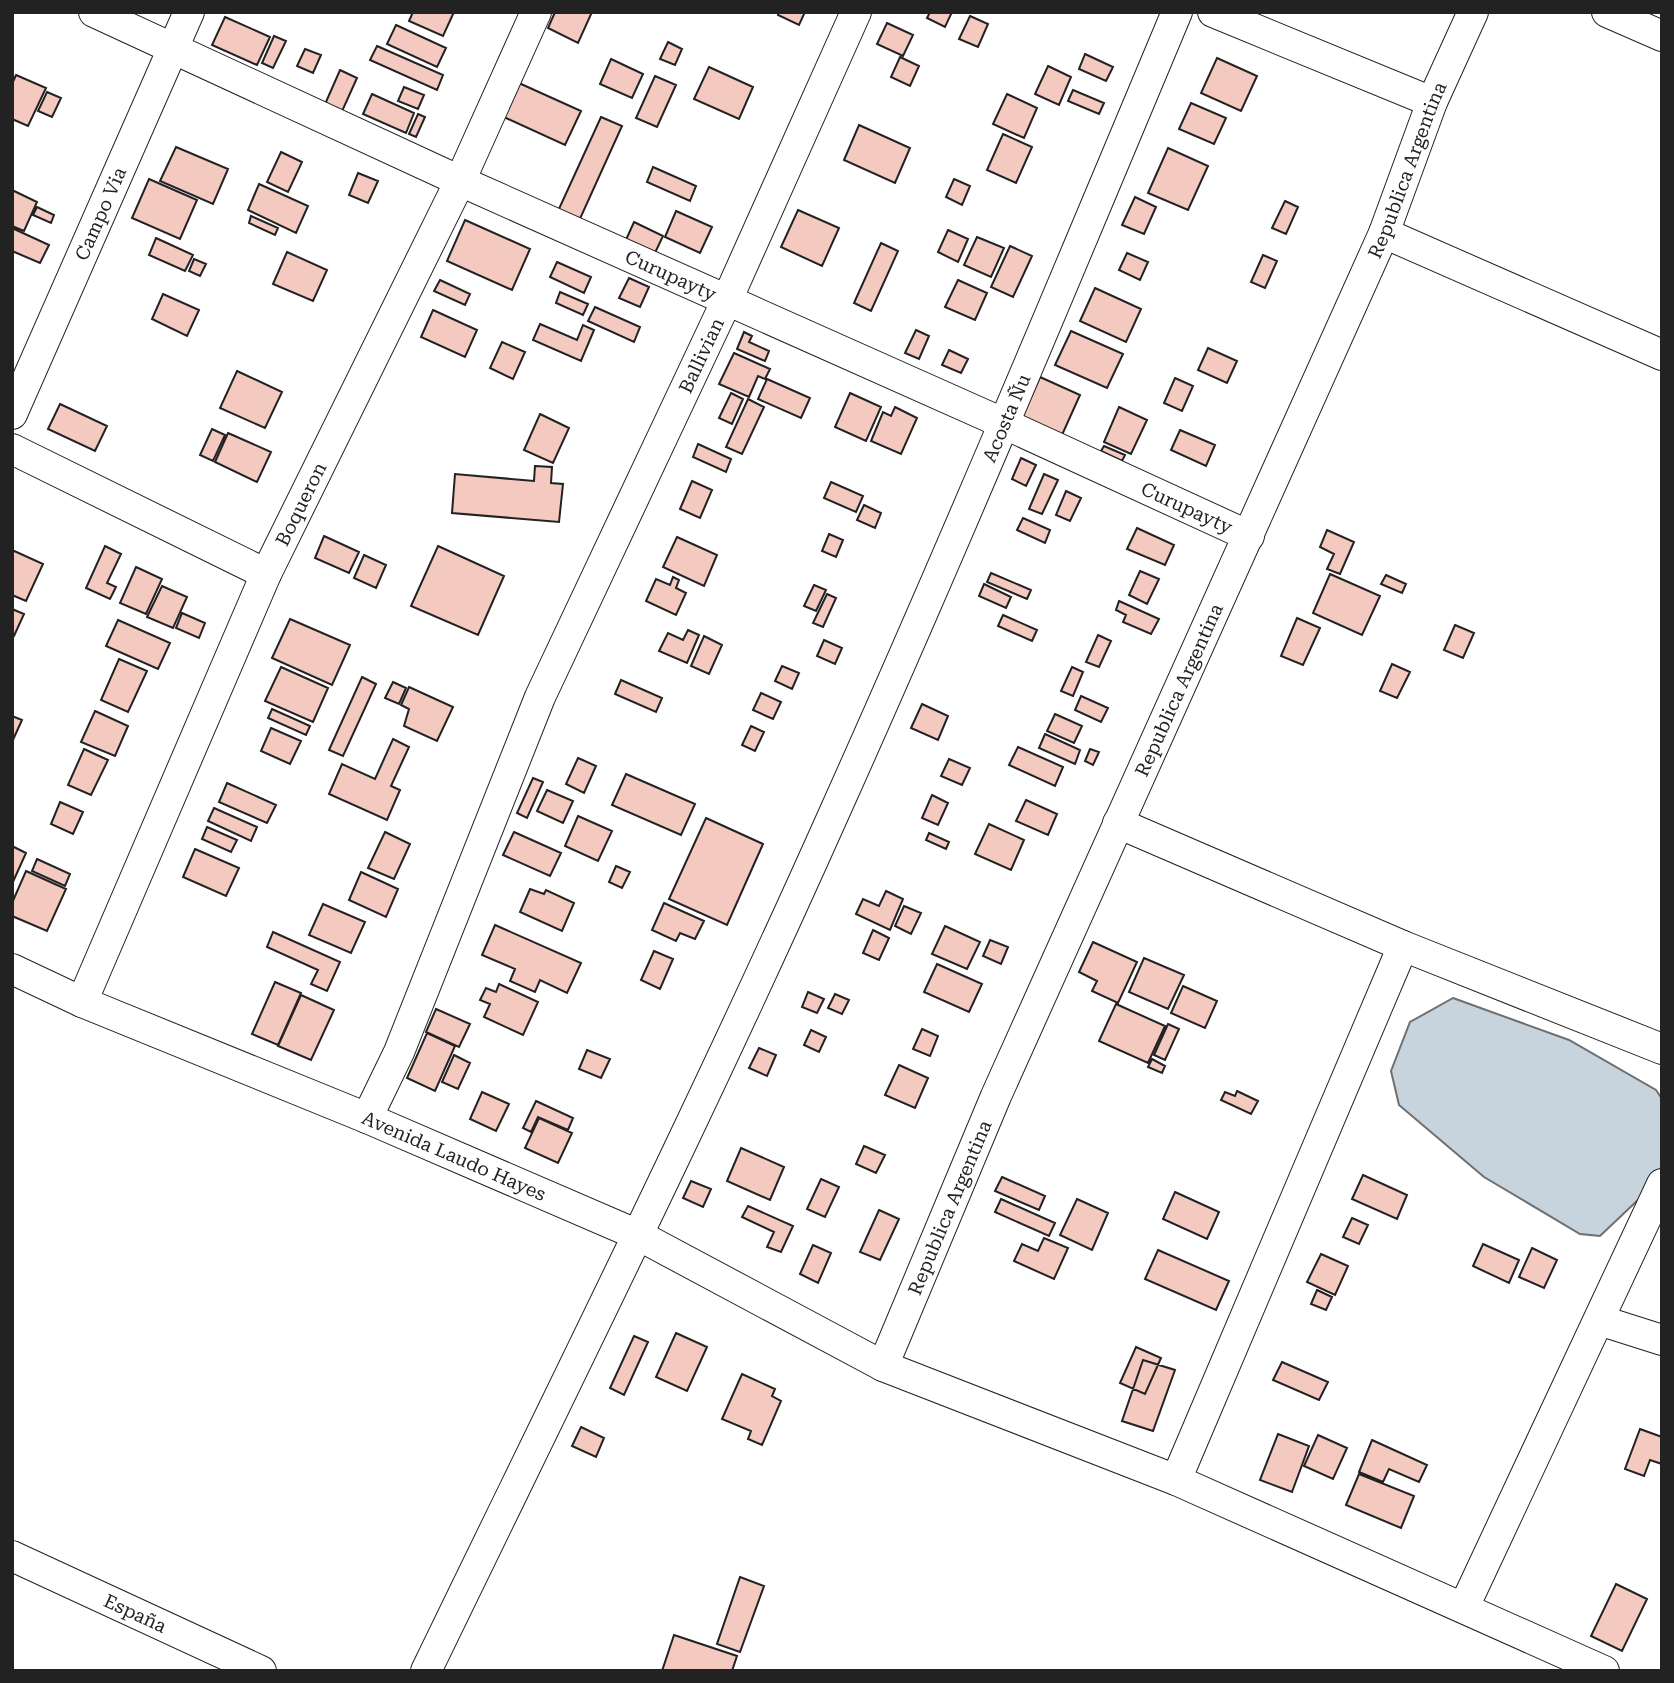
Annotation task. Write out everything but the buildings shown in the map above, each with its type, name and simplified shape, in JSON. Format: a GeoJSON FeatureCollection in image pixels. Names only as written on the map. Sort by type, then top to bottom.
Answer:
{"type":"FeatureCollection","features":[{"type":"Feature","properties":{"kind":"street","name":"Curupayty"},"geometry":{"type":"LineString","coordinates":[[94,12],[460,181],[1249,536]]}},
{"type":"Feature","properties":{"kind":"street","name":"Campo Via"},"geometry":{"type":"LineString","coordinates":[[12,414],[189,12]]}},
{"type":"Feature","properties":{"kind":"street","name":"Boqueron"},"geometry":{"type":"LineString","coordinates":[[82,1002],[266,574],[460,181],[536,12]]}},
{"type":"Feature","properties":{"kind":"street","name":"Ballivian"},"geometry":{"type":"LineString","coordinates":[[367,1118],[399,1052],[540,697],[727,300],[856,12]]}},
{"type":"Feature","properties":{"kind":"street","name":"Acosta Ñu"},"geometry":{"type":"LineString","coordinates":[[426,1671],[638,1235],[831,822],[1005,424],[1177,12]]}},
{"type":"Feature","properties":{"kind":"street"},"geometry":{"type":"LineString","coordinates":[[1213,12],[1432,102]]}},
{"type":"Feature","properties":{"kind":"street","name":"Republica Argentina"},"geometry":{"type":"LineString","coordinates":[[883,1366],[996,1096],[1384,233],[1432,102],[1473,12]]}},
{"type":"Feature","properties":{"kind":"street"},"geometry":{"type":"LineString","coordinates":[[1606,12],[1662,36]]}},
{"type":"Feature","properties":{"kind":"street"},"geometry":{"type":"LineString","coordinates":[[1384,233],[1662,355]]}},
{"type":"Feature","properties":{"kind":"street"},"geometry":{"type":"LineString","coordinates":[[12,449],[266,574]]}},
{"type":"Feature","properties":{"kind":"street"},"geometry":{"type":"LineString","coordinates":[[1118,823],[1403,946],[1662,1049]]}},
{"type":"Feature","properties":{"kind":"street"},"geometry":{"type":"LineString","coordinates":[[1176,1480],[1403,946]]}},
{"type":"Feature","properties":{"kind":"street","name":"Avenida Laudo Hayes"},"geometry":{"type":"LineString","coordinates":[[12,969],[82,1002],[367,1118],[638,1235],[883,1366],[1176,1480],[1604,1671]]}},
{"type":"Feature","properties":{"kind":"street"},"geometry":{"type":"LineString","coordinates":[[1464,1607],[1662,1184]]}},
{"type":"Feature","properties":{"kind":"street"},"geometry":{"type":"LineString","coordinates":[[1599,1320],[1662,1340]]}},
{"type":"Feature","properties":{"kind":"street","name":"España"},"geometry":{"type":"LineString","coordinates":[[12,1556],[261,1671]]}},
{"type":"Feature","properties":{"kind":"shaded area"},"geometry":{"type":"Polygon","coordinates":[[[1453,998],[1569,1040],[1656,1090],[1662,1099],[1662,1166],[1640,1198],[1600,1236],[1580,1234],[1484,1177],[1399,1105],[1391,1071],[1410,1022],[1453,998]]]}}]}
